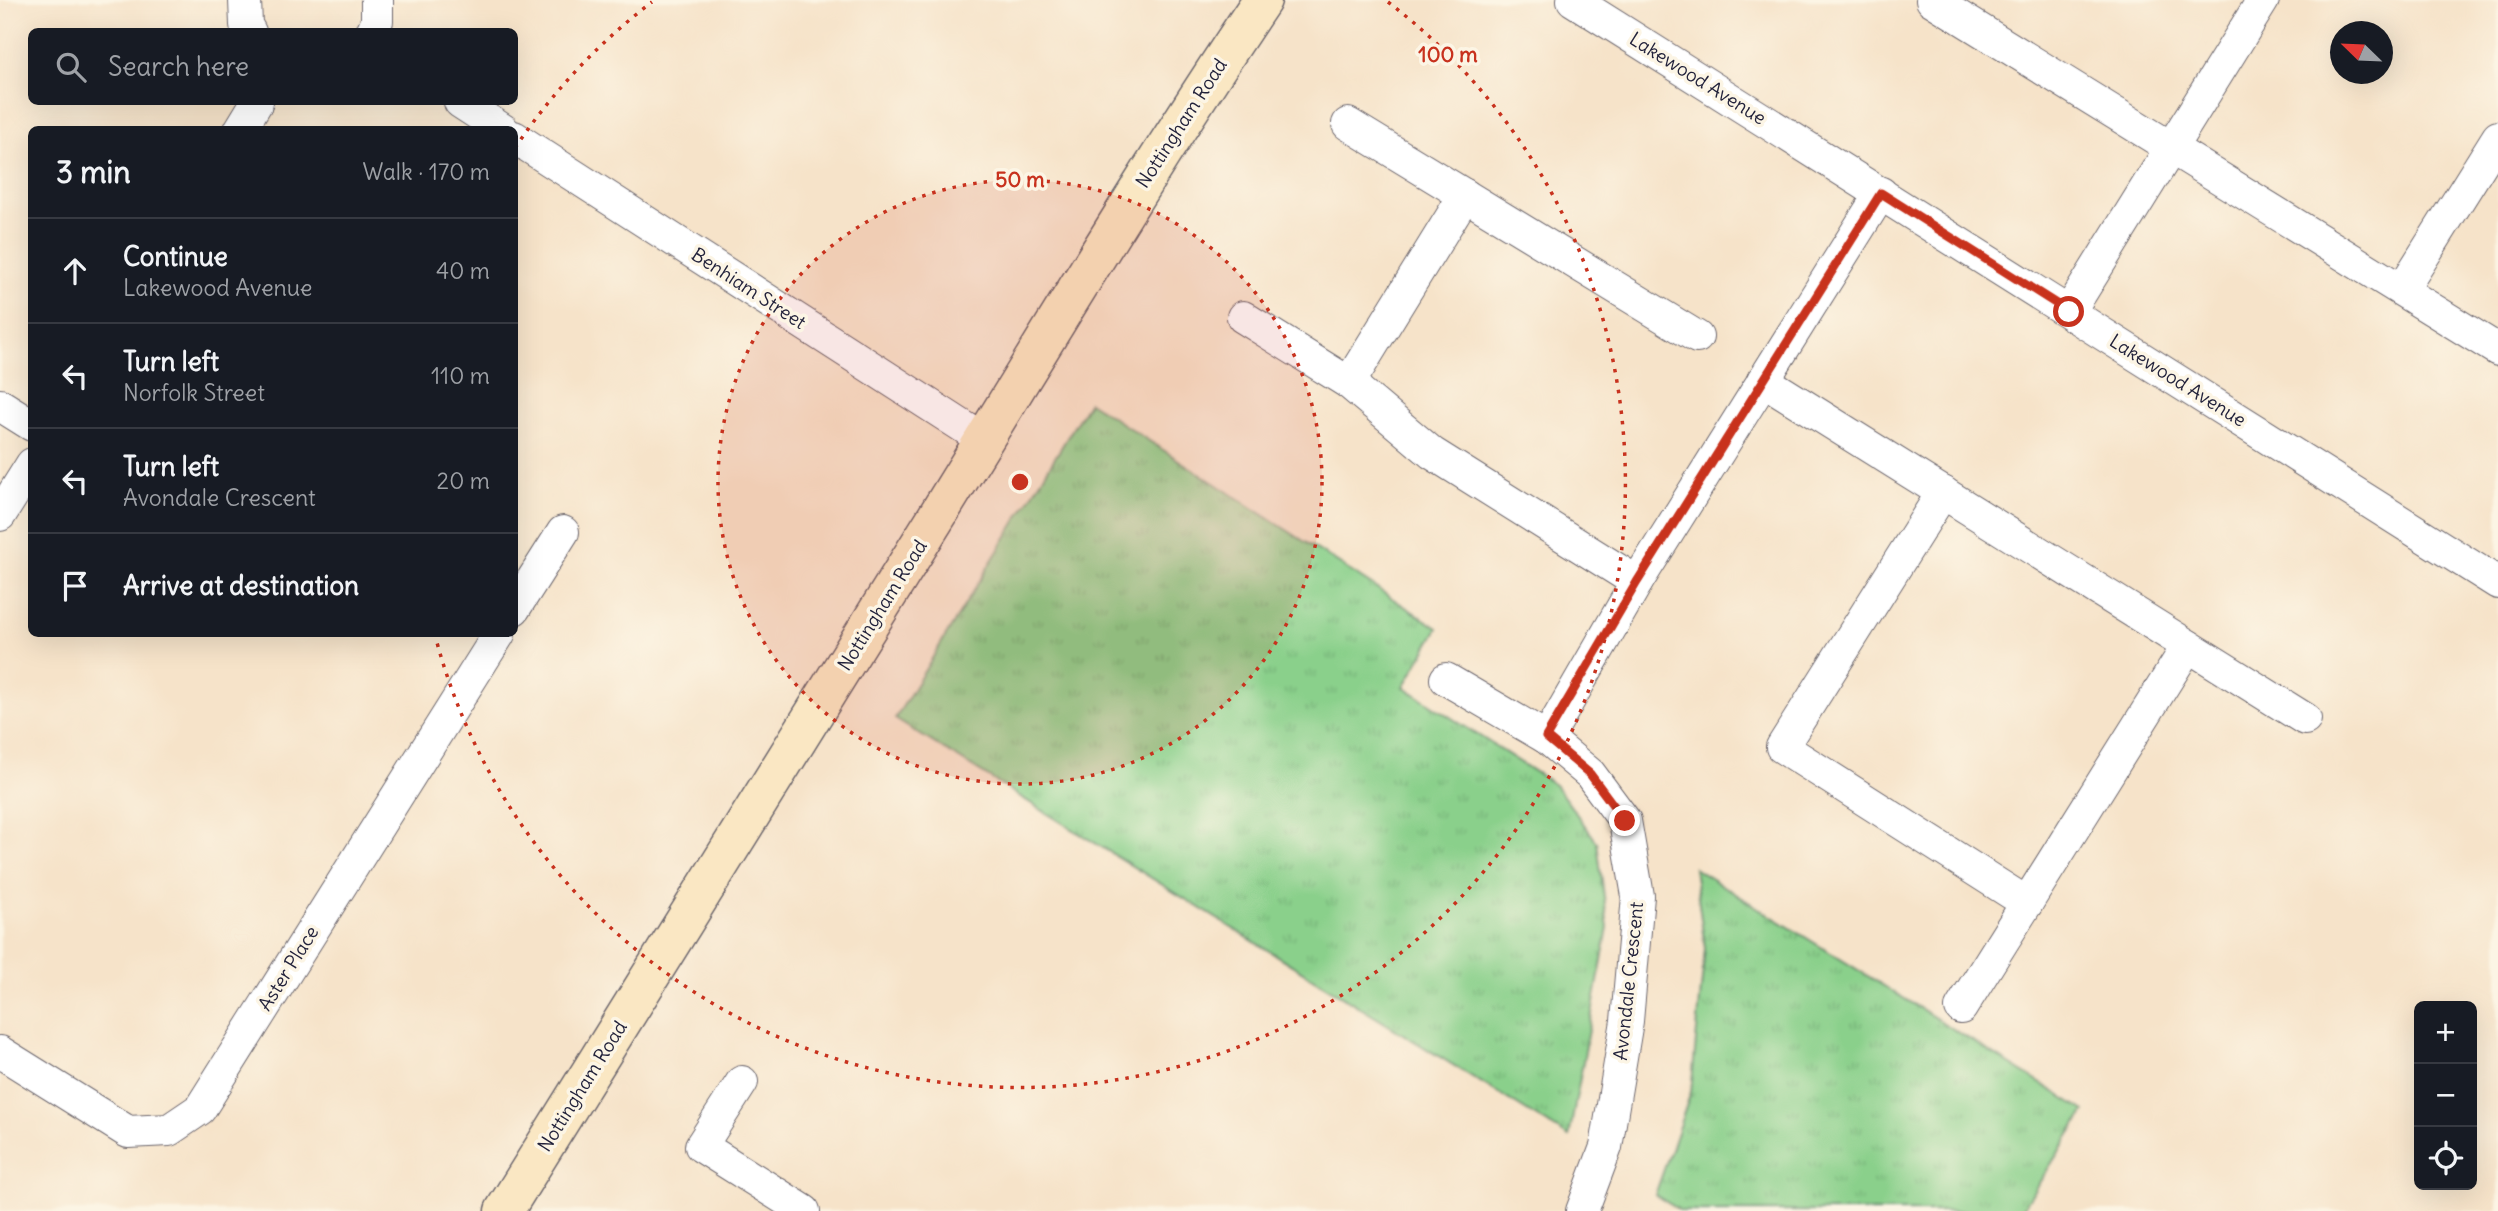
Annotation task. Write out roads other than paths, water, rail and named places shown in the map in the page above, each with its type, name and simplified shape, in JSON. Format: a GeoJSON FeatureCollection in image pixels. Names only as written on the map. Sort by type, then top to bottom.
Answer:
{"type":"FeatureCollection","features":[{"type":"Feature","properties":{"kind":"street"},"geometry":{"type":"LineString","coordinates":[[245,0],[245,16],[249,28]]}},
{"type":"Feature","properties":{"kind":"street"},"geometry":{"type":"LineString","coordinates":[[374,28],[377,21],[377,0]]}},
{"type":"Feature","properties":{"kind":"street","name":"Nottingham Road"},"geometry":{"type":"LineString","coordinates":[[504,1211],[1180,122],[1262,0]]}},
{"type":"Feature","properties":{"kind":"street","name":"Lakewood Avenue"},"geometry":{"type":"LineString","coordinates":[[1573,0],[2498,583]]}},
{"type":"Feature","properties":{"kind":"street"},"geometry":{"type":"LineString","coordinates":[[1932,0],[2498,349]]}},
{"type":"Feature","properties":{"kind":"street"},"geometry":{"type":"LineString","coordinates":[[2069,312],[2263,0]]}},
{"type":"Feature","properties":{"kind":"street"},"geometry":{"type":"LineString","coordinates":[[242,126],[255,105]]}},
{"type":"Feature","properties":{"kind":"street"},"geometry":{"type":"LineString","coordinates":[[465,105],[497,126]]}},
{"type":"Feature","properties":{"kind":"street"},"geometry":{"type":"LineString","coordinates":[[1348,124],[1698,337]]}},
{"type":"Feature","properties":{"kind":"street"},"geometry":{"type":"LineString","coordinates":[[2402,290],[2498,137]]}},
{"type":"Feature","properties":{"kind":"street","name":"Benhiam Street"},"geometry":{"type":"LineString","coordinates":[[518,140],[984,440]]}},
{"type":"Feature","properties":{"kind":"street"},"geometry":{"type":"LineString","coordinates":[[1546,737],[1637,582],[1881,193]]}},
{"type":"Feature","properties":{"kind":"street"},"geometry":{"type":"LineString","coordinates":[[1349,383],[1465,195]]}},
{"type":"Feature","properties":{"kind":"street"},"geometry":{"type":"LineString","coordinates":[[1242,317],[1349,383],[1432,453],[1637,582]]}},
{"type":"Feature","properties":{"kind":"street"},"geometry":{"type":"LineString","coordinates":[[1763,380],[2305,719]]}},
{"type":"Feature","properties":{"kind":"street"},"geometry":{"type":"LineString","coordinates":[[0,405],[28,422]]}},
{"type":"Feature","properties":{"kind":"street"},"geometry":{"type":"LineString","coordinates":[[0,515],[28,470]]}},
{"type":"Feature","properties":{"kind":"street"},"geometry":{"type":"LineString","coordinates":[[1943,492],[1782,747],[2027,903]]}},
{"type":"Feature","properties":{"kind":"street"},"geometry":{"type":"LineString","coordinates":[[518,603],[563,532]]}},
{"type":"Feature","properties":{"kind":"street","name":"Aster Place"},"geometry":{"type":"LineString","coordinates":[[0,1052],[128,1132],[169,1130],[200,1109],[497,637]]}},
{"type":"Feature","properties":{"kind":"street"},"geometry":{"type":"LineString","coordinates":[[1961,1008],[2188,646]]}},
{"type":"Feature","properties":{"kind":"street","name":"Avondale Crescent"},"geometry":{"type":"LineString","coordinates":[[1446,679],[1546,737],[1590,774],[1625,821],[1639,897],[1627,1021],[1606,1147],[1582,1211]]}},
{"type":"Feature","properties":{"kind":"street"},"geometry":{"type":"LineString","coordinates":[[741,1082],[701,1146],[804,1211]]}}]}
